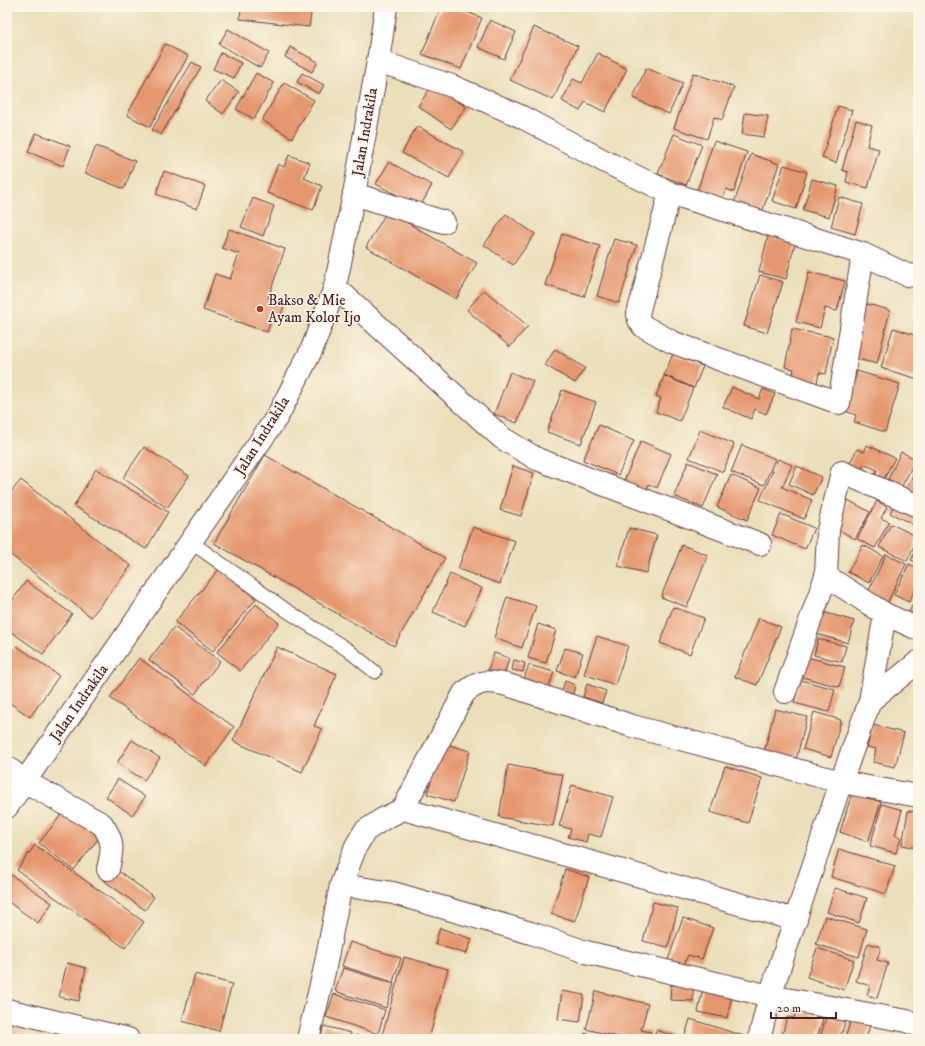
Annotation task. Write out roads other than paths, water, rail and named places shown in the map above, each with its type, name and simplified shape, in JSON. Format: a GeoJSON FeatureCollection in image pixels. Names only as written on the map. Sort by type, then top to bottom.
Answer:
{"type":"FeatureCollection","features":[{"type":"Feature","properties":{"kind":"street","name":"Jalan Indrakila"},"geometry":{"type":"LineString","coordinates":[[7,807],[277,417],[312,349],[335,288],[354,194],[378,61],[386,7]]}},
{"type":"Feature","properties":{"kind":"street"},"geometry":{"type":"LineString","coordinates":[[378,61],[452,86],[515,114],[604,161],[670,193],[863,254],[907,275],[918,276]]}},
{"type":"Feature","properties":{"kind":"street"},"geometry":{"type":"LineString","coordinates":[[670,193],[638,314],[639,320],[643,326],[672,342],[839,403],[863,254]]}},
{"type":"Feature","properties":{"kind":"street"},"geometry":{"type":"LineString","coordinates":[[354,194],[444,222]]}},
{"type":"Feature","properties":{"kind":"street"},"geometry":{"type":"LineString","coordinates":[[335,288],[502,438],[537,459],[760,544]]}},
{"type":"Feature","properties":{"kind":"street"},"geometry":{"type":"LineString","coordinates":[[785,692],[826,576],[828,530],[842,472],[918,506]]}},
{"type":"Feature","properties":{"kind":"street"},"geometry":{"type":"LineString","coordinates":[[826,576],[885,614],[918,629]]}},
{"type":"Feature","properties":{"kind":"street"},"geometry":{"type":"LineString","coordinates":[[759,1039],[770,996],[841,782],[870,701],[885,614]]}},
{"type":"Feature","properties":{"kind":"street"},"geometry":{"type":"LineString","coordinates":[[870,701],[918,662]]}},
{"type":"Feature","properties":{"kind":"street"},"geometry":{"type":"LineString","coordinates":[[308,1039],[324,972],[341,885],[356,846],[365,831],[383,819],[403,809],[464,693],[475,684],[487,681],[508,685],[632,726],[841,782],[918,796]]}},
{"type":"Feature","properties":{"kind":"street"},"geometry":{"type":"LineString","coordinates":[[7,767],[24,781],[102,824],[110,836],[112,851],[108,869]]}},
{"type":"Feature","properties":{"kind":"street"},"geometry":{"type":"LineString","coordinates":[[403,809],[796,920]]}},
{"type":"Feature","properties":{"kind":"street"},"geometry":{"type":"LineString","coordinates":[[341,885],[393,893],[531,933],[586,952],[770,996],[907,1021],[918,1026]]}},
{"type":"Feature","properties":{"kind":"street"},"geometry":{"type":"LineString","coordinates":[[7,1010],[128,1039]]}},
{"type":"Feature","properties":{"kind":"lane"},"geometry":{"type":"LineString","coordinates":[[191,542],[286,610],[348,650],[374,672]]}},
{"type":"Feature","properties":{"kind":"place","name":"Bakso & Mie Ayam Kolor Ijo"},"geometry":{"type":"Point","coordinates":[260,309]}}]}
